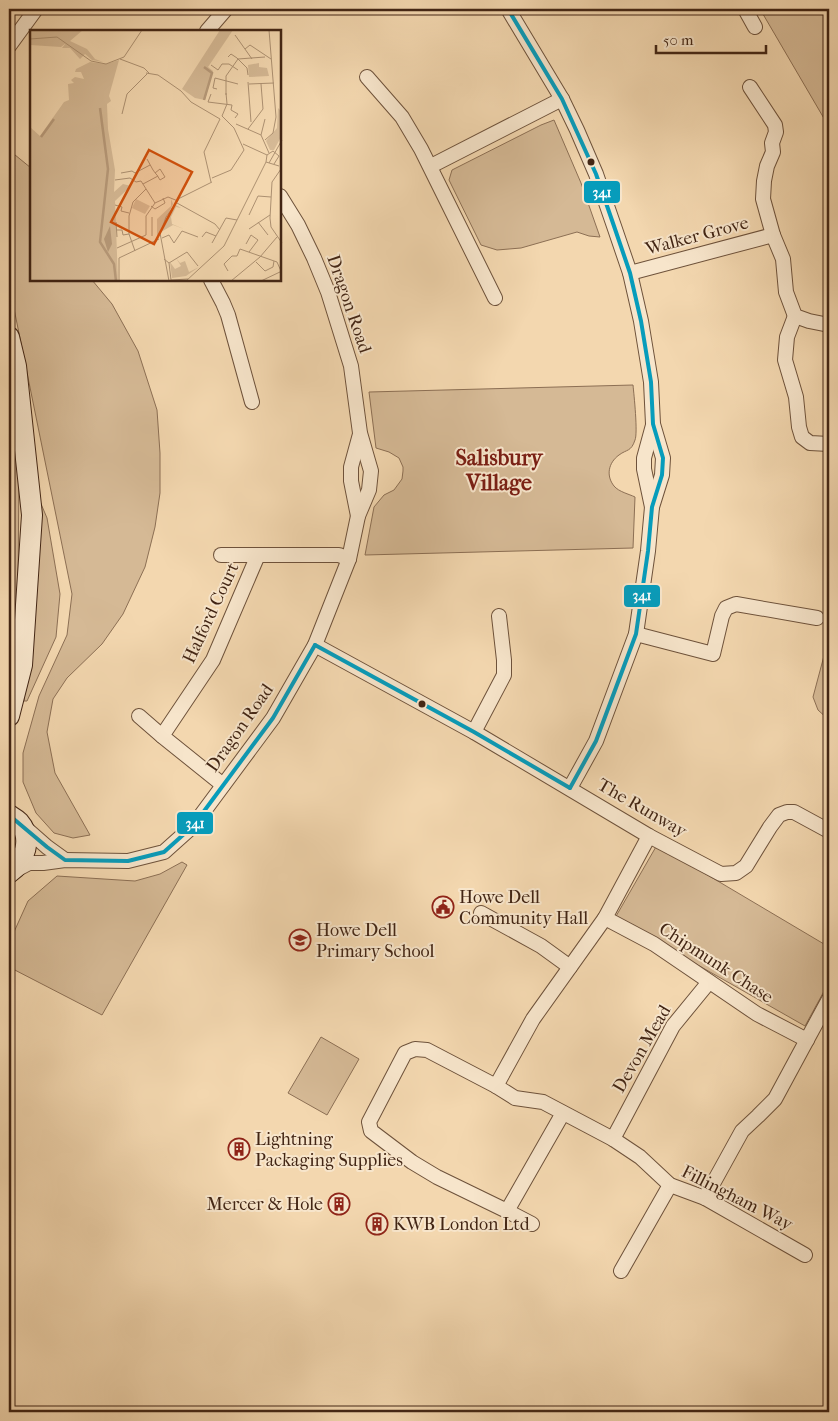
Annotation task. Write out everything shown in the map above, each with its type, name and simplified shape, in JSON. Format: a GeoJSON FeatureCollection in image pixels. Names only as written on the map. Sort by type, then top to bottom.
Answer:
{"type":"FeatureCollection","features":[{"type":"Feature","properties":{"kind":"street"},"geometry":{"type":"LineString","coordinates":[[9,46],[36,9]]}},
{"type":"Feature","properties":{"kind":"street"},"geometry":{"type":"LineString","coordinates":[[208,30],[226,9]]}},
{"type":"Feature","properties":{"kind":"street"},"geometry":{"type":"LineString","coordinates":[[508,9],[562,99],[596,174],[630,273],[649,368],[653,424],[663,458],[662,475],[652,506],[648,551],[636,634],[596,741],[570,788]]}},
{"type":"Feature","properties":{"kind":"street"},"geometry":{"type":"LineString","coordinates":[[745,9],[754,27]]}},
{"type":"Feature","properties":{"kind":"street"},"geometry":{"type":"LineString","coordinates":[[367,77],[402,117],[431,166],[495,298]]}},
{"type":"Feature","properties":{"kind":"street","name":"Walker Grove"},"geometry":{"type":"LineString","coordinates":[[750,87],[775,124],[776,132],[772,143],[773,152],[767,166],[763,199],[773,235],[783,259],[786,292],[795,316]]}},
{"type":"Feature","properties":{"kind":"street"},"geometry":{"type":"LineString","coordinates":[[431,166],[562,99]]}},
{"type":"Feature","properties":{"kind":"street","name":"Dragon Road"},"geometry":{"type":"LineString","coordinates":[[10,872],[30,864],[65,860],[128,861],[164,852],[193,826],[273,718],[315,645],[349,558],[358,516],[369,490],[371,471],[360,433],[351,366],[328,292],[298,225],[281,198]]}},
{"type":"Feature","properties":{"kind":"street","name":"Walker Grove"},"geometry":{"type":"LineString","coordinates":[[630,273],[773,235]]}},
{"type":"Feature","properties":{"kind":"street"},"geometry":{"type":"LineString","coordinates":[[211,281],[228,315],[252,402]]}},
{"type":"Feature","properties":{"kind":"street"},"geometry":{"type":"LineString","coordinates":[[829,325],[795,316],[787,337],[785,360],[796,397],[802,437],[810,443],[829,444]]}},
{"type":"Feature","properties":{"kind":"street"},"geometry":{"type":"LineString","coordinates":[[9,337],[16,366],[32,515],[22,665],[9,716]]}},
{"type":"Feature","properties":{"kind":"street","name":"Dragon Road"},"geometry":{"type":"LineString","coordinates":[[358,516],[351,480],[351,466],[360,433]]}},
{"type":"Feature","properties":{"kind":"street","name":"Halford Court"},"geometry":{"type":"LineString","coordinates":[[221,555],[339,555],[349,558]]}},
{"type":"Feature","properties":{"kind":"street","name":"Halford Court"},"geometry":{"type":"LineString","coordinates":[[162,736],[213,660],[258,555]]}},
{"type":"Feature","properties":{"kind":"street"},"geometry":{"type":"LineString","coordinates":[[636,634],[713,654],[722,616],[726,608],[736,604],[817,618]]}},
{"type":"Feature","properties":{"kind":"street"},"geometry":{"type":"LineString","coordinates":[[474,732],[504,675],[499,616]]}},
{"type":"Feature","properties":{"kind":"street","name":"The Runway"},"geometry":{"type":"LineString","coordinates":[[315,645],[474,732],[649,836],[721,874],[736,874],[746,866],[779,815],[794,812],[829,831]]}},
{"type":"Feature","properties":{"kind":"street"},"geometry":{"type":"LineString","coordinates":[[139,716],[223,785]]}},
{"type":"Feature","properties":{"kind":"street"},"geometry":{"type":"LineString","coordinates":[[12,817],[65,860]]}},
{"type":"Feature","properties":{"kind":"street"},"geometry":{"type":"LineString","coordinates":[[10,872],[21,861],[26,849],[25,835],[12,817]]}},
{"type":"Feature","properties":{"kind":"street"},"geometry":{"type":"LineString","coordinates":[[496,1086],[533,1018],[604,918],[649,836]]}},
{"type":"Feature","properties":{"kind":"street"},"geometry":{"type":"LineString","coordinates":[[481,913],[540,946],[570,967]]}},
{"type":"Feature","properties":{"kind":"street","name":"Chipmunk Chase"},"geometry":{"type":"LineString","coordinates":[[604,918],[654,944],[757,1014],[807,1040]]}},
{"type":"Feature","properties":{"kind":"street","name":"Devon Mead"},"geometry":{"type":"LineString","coordinates":[[613,1139],[673,1026],[708,982]]}},
{"type":"Feature","properties":{"kind":"street"},"geometry":{"type":"LineString","coordinates":[[705,1198],[742,1131],[775,1099],[829,999]]}},
{"type":"Feature","properties":{"kind":"street","name":"Fillingham Way"},"geometry":{"type":"LineString","coordinates":[[507,1211],[437,1177],[412,1162],[371,1131],[370,1122],[405,1053],[415,1049],[427,1050],[515,1098],[543,1102],[613,1139],[640,1157],[670,1185],[705,1198],[805,1255]]}},
{"type":"Feature","properties":{"kind":"street"},"geometry":{"type":"LineString","coordinates":[[532,1224],[507,1211],[563,1114]]}},
{"type":"Feature","properties":{"kind":"street"},"geometry":{"type":"LineString","coordinates":[[621,1271],[670,1185]]}},
{"type":"Feature","properties":{"kind":"shaded area"},"geometry":{"type":"Polygon","coordinates":[[[760,9],[829,9],[829,127],[760,9]]]}},
{"type":"Feature","properties":{"kind":"shaded area"},"geometry":{"type":"Polygon","coordinates":[[[554,120],[581,183],[600,237],[577,232],[521,248],[497,250],[481,245],[449,180],[452,170],[554,120]]]}},
{"type":"Feature","properties":{"kind":"shaded area"},"geometry":{"type":"Polygon","coordinates":[[[9,150],[30,167],[30,281],[93,281],[112,304],[138,351],[157,410],[160,493],[155,527],[145,567],[123,614],[102,644],[67,678],[53,699],[47,732],[55,773],[90,835],[73,838],[54,833],[36,813],[23,782],[23,753],[39,696],[67,635],[72,594],[10,289],[9,150]]]}},
{"type":"Feature","properties":{"kind":"shaded area"},"geometry":{"type":"Polygon","coordinates":[[[633,385],[636,422],[635,440],[630,448],[615,458],[610,466],[609,474],[611,482],[616,488],[635,497],[633,548],[365,555],[374,507],[384,495],[394,490],[402,479],[403,471],[399,458],[389,452],[376,448],[369,392],[633,385]]]}},
{"type":"Feature","properties":{"kind":"shaded area"},"geometry":{"type":"Polygon","coordinates":[[[9,387],[19,474],[18,585],[9,686],[9,387]]]}},
{"type":"Feature","properties":{"kind":"shaded area"},"geometry":{"type":"Polygon","coordinates":[[[36,492],[47,518],[60,594],[56,637],[27,701],[24,701],[36,556],[36,492]]]}},
{"type":"Feature","properties":{"kind":"shaded area"},"geometry":{"type":"Polygon","coordinates":[[[829,637],[829,720],[818,710],[813,697],[829,637]]]}},
{"type":"Feature","properties":{"kind":"shaded area"},"geometry":{"type":"Polygon","coordinates":[[[657,845],[829,947],[829,982],[805,1026],[615,918],[657,845]]]}},
{"type":"Feature","properties":{"kind":"shaded area"},"geometry":{"type":"Polygon","coordinates":[[[182,862],[187,865],[102,1015],[9,967],[9,943],[28,901],[57,876],[135,881],[160,874],[182,862]]]}},
{"type":"Feature","properties":{"kind":"shaded area"},"geometry":{"type":"Polygon","coordinates":[[[321,1037],[359,1059],[327,1115],[288,1093],[321,1037]]]}},
{"type":"Feature","properties":{"kind":"transit line","name":"341"},"geometry":{"type":"LineString","coordinates":[[508,9],[562,99],[596,174],[615,229],[630,273],[641,321],[651,382],[653,424],[663,458],[662,475],[652,507],[648,551],[636,634],[596,741],[570,788]]}},
{"type":"Feature","properties":{"kind":"transit line","name":"341"},"geometry":{"type":"LineString","coordinates":[[315,645],[474,732],[570,788]]}},
{"type":"Feature","properties":{"kind":"transit line","name":"341"},"geometry":{"type":"LineString","coordinates":[[9,815],[65,860],[128,861],[164,852],[193,826],[273,718],[315,645]]}},
{"type":"Feature","properties":{"kind":"place","name":"Howe Dell Community Hall"},"geometry":{"type":"Point","coordinates":[443,907]}},
{"type":"Feature","properties":{"kind":"place","name":"Howe Dell Primary School"},"geometry":{"type":"Point","coordinates":[300,940]}},
{"type":"Feature","properties":{"kind":"place","name":"Lightning Packaging Supplies"},"geometry":{"type":"Point","coordinates":[239,1149]}},
{"type":"Feature","properties":{"kind":"place","name":"Mercer & Hole"},"geometry":{"type":"Point","coordinates":[339,1204]}},
{"type":"Feature","properties":{"kind":"place","name":"KWB London Ltd"},"geometry":{"type":"Point","coordinates":[377,1224]}},
{"type":"Feature","properties":{"kind":"district","name":"Salisbury Village"},"geometry":{"type":"Point","coordinates":[499,470]}}]}
